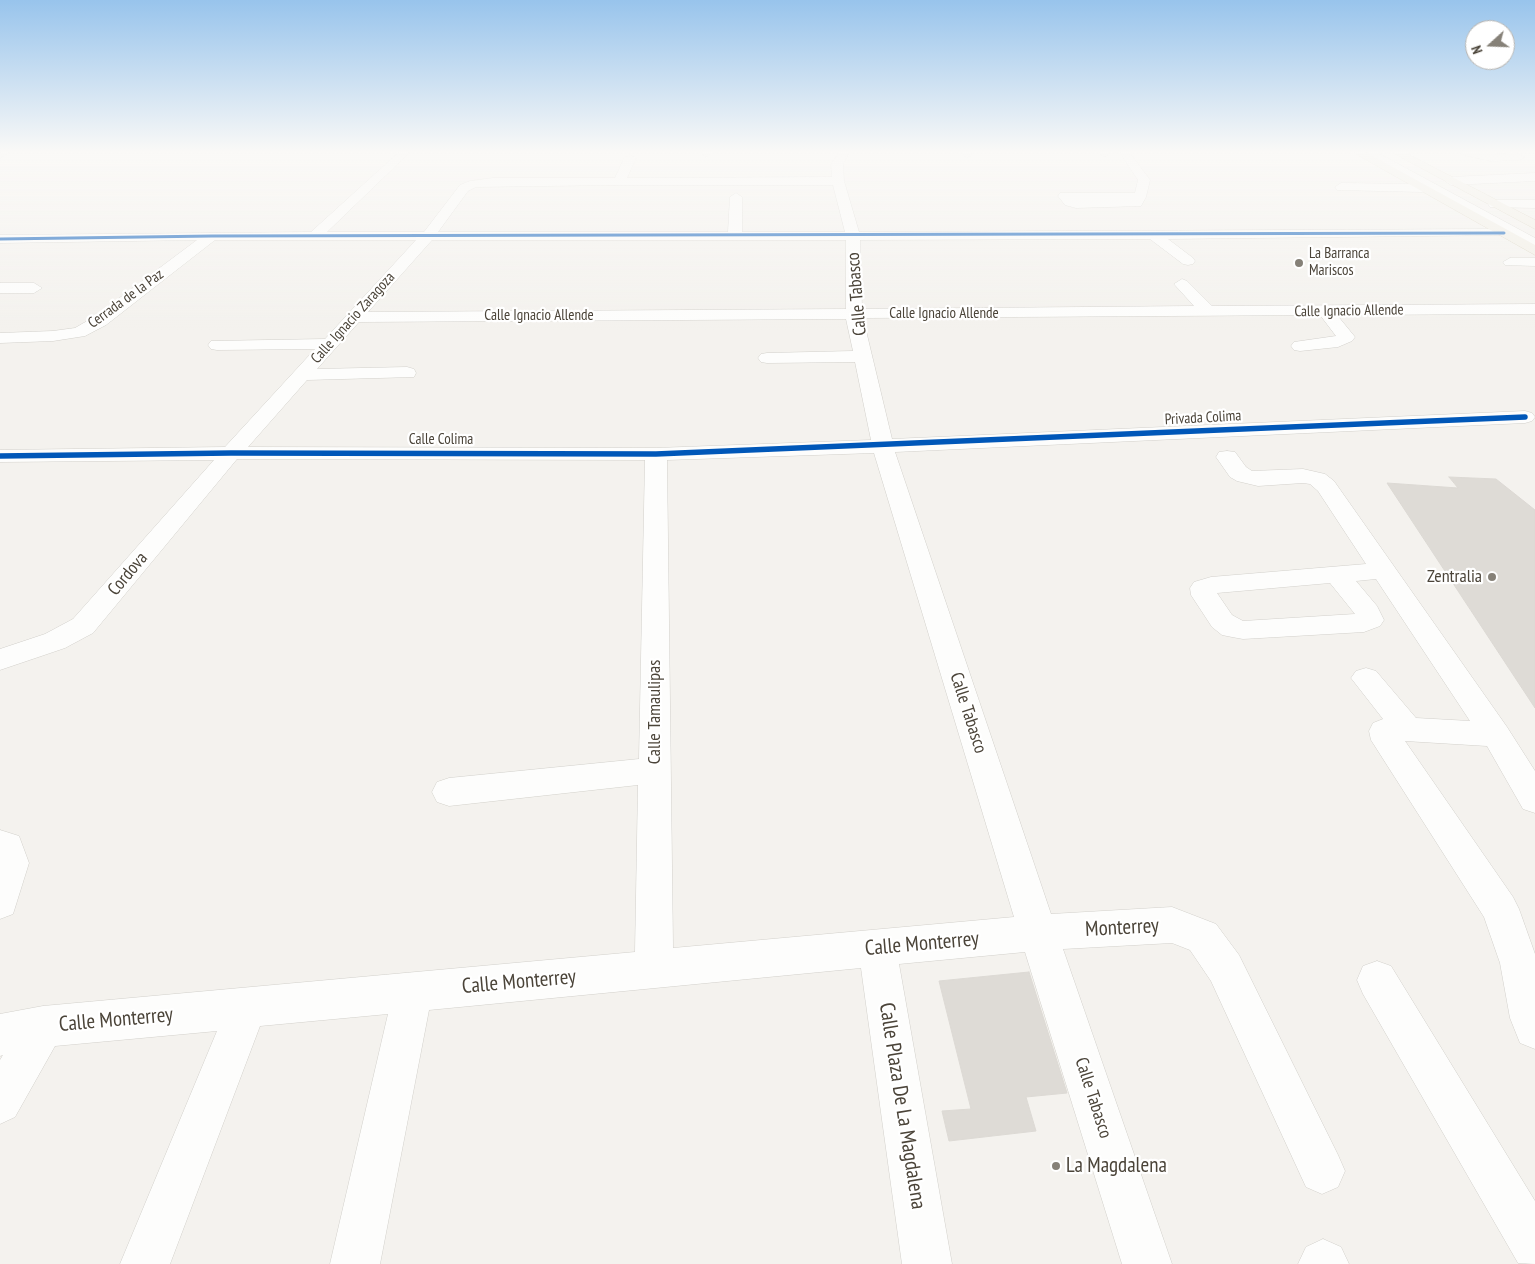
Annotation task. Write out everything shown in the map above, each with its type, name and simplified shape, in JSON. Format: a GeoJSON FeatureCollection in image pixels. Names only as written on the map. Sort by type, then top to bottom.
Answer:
{"type":"FeatureCollection","features":[{"type":"Feature","properties":{"kind":"main road"},"geometry":{"type":"LineString","coordinates":[[1466,212],[1535,251]]}},
{"type":"Feature","properties":{"kind":"main road"},"geometry":{"type":"LineString","coordinates":[[1509,212],[1535,226]]}},
{"type":"Feature","properties":{"kind":"street"},"geometry":{"type":"LineString","coordinates":[[315,236],[341,212]]}},
{"type":"Feature","properties":{"kind":"street","name":"Calle Ignacio Zaragoza"},"geometry":{"type":"LineString","coordinates":[[230,453],[428,236],[446,212]]}},
{"type":"Feature","properties":{"kind":"street"},"geometry":{"type":"LineString","coordinates":[[735,236],[736,212]]}},
{"type":"Feature","properties":{"kind":"street","name":"Calle Tabasco"},"geometry":{"type":"LineString","coordinates":[[848,212],[852,236],[854,314],[883,446],[1038,933],[1148,1264]]}},
{"type":"Feature","properties":{"kind":"street"},"geometry":{"type":"LineString","coordinates":[[1477,212],[1535,244]]}},
{"type":"Feature","properties":{"kind":"street"},"geometry":{"type":"LineString","coordinates":[[1495,212],[1535,234]]}},
{"type":"Feature","properties":{"kind":"street"},"geometry":{"type":"LineString","coordinates":[[1138,216],[1099,220],[1191,227],[1504,233]]}},
{"type":"Feature","properties":{"kind":"street"},"geometry":{"type":"LineString","coordinates":[[0,239],[212,236],[735,236],[776,230],[852,236],[1154,235],[1191,227]]}},
{"type":"Feature","properties":{"kind":"street"},"geometry":{"type":"LineString","coordinates":[[1154,235],[1188,261]]}},
{"type":"Feature","properties":{"kind":"street","name":"Cerrada de la Paz"},"geometry":{"type":"LineString","coordinates":[[0,338],[53,336],[79,332],[100,321],[212,236]]}},
{"type":"Feature","properties":{"kind":"street"},"geometry":{"type":"LineString","coordinates":[[1510,262],[1535,262]]}},
{"type":"Feature","properties":{"kind":"street"},"geometry":{"type":"LineString","coordinates":[[1182,284],[1208,312]]}},
{"type":"Feature","properties":{"kind":"street"},"geometry":{"type":"LineString","coordinates":[[0,288],[34,288]]}},
{"type":"Feature","properties":{"kind":"street","name":"Calle Ignacio Allende"},"geometry":{"type":"LineString","coordinates":[[354,317],[1535,309]]}},
{"type":"Feature","properties":{"kind":"street"},"geometry":{"type":"LineString","coordinates":[[1263,311],[1295,342],[1338,342],[1346,337],[1325,311]]}},
{"type":"Feature","properties":{"kind":"street"},"geometry":{"type":"LineString","coordinates":[[217,345],[329,344]]}},
{"type":"Feature","properties":{"kind":"street"},"geometry":{"type":"LineString","coordinates":[[767,358],[863,356]]}},
{"type":"Feature","properties":{"kind":"street"},"geometry":{"type":"LineString","coordinates":[[301,375],[407,374]]}},
{"type":"Feature","properties":{"kind":"street","name":"Privada Colima"},"geometry":{"type":"LineString","coordinates":[[883,446],[1525,417]]}},
{"type":"Feature","properties":{"kind":"street","name":"Calle Colima"},"geometry":{"type":"LineString","coordinates":[[0,456],[230,453],[656,454],[883,446]]}},
{"type":"Feature","properties":{"kind":"street","name":"Cordova"},"geometry":{"type":"LineString","coordinates":[[0,660],[55,640],[83,626],[230,453]]}},
{"type":"Feature","properties":{"kind":"street","name":"Calle Tamaulipas"},"geometry":{"type":"LineString","coordinates":[[654,969],[656,454]]}},
{"type":"Feature","properties":{"kind":"street"},"geometry":{"type":"LineString","coordinates":[[1227,457],[1238,472],[1246,476],[1258,479],[1303,476],[1317,479],[1326,486],[1496,735],[1535,800]]}},
{"type":"Feature","properties":{"kind":"street"},"geometry":{"type":"LineString","coordinates":[[1337,574],[1368,612],[1370,620],[1364,623],[1243,630],[1232,628],[1222,621],[1204,596],[1203,588],[1211,585],[1337,574],[1385,570]]}},
{"type":"Feature","properties":{"kind":"street"},"geometry":{"type":"LineString","coordinates":[[1366,678],[1408,729]]}},
{"type":"Feature","properties":{"kind":"street"},"geometry":{"type":"LineString","coordinates":[[1496,735],[1408,729],[1384,731],[1387,740],[1500,909],[1519,963],[1533,1022]]}},
{"type":"Feature","properties":{"kind":"street"},"geometry":{"type":"LineString","coordinates":[[449,792],[654,770]]}},
{"type":"Feature","properties":{"kind":"street"},"geometry":{"type":"LineString","coordinates":[[0,845],[7,847],[11,863],[0,902]]}},
{"type":"Feature","properties":{"kind":"street","name":"Monterrey"},"geometry":{"type":"LineString","coordinates":[[1038,933],[1172,925],[1203,937],[1225,968],[1322,1172]]}},
{"type":"Feature","properties":{"kind":"street","name":"Calle Monterrey"},"geometry":{"type":"LineString","coordinates":[[0,1034],[43,1027],[1038,933]]}},
{"type":"Feature","properties":{"kind":"street","name":"Calle Plaza De La Magdalena"},"geometry":{"type":"LineString","coordinates":[[877,948],[927,1264]]}},
{"type":"Feature","properties":{"kind":"street"},"geometry":{"type":"LineString","coordinates":[[1377,980],[1535,1246]]}},
{"type":"Feature","properties":{"kind":"street"},"geometry":{"type":"LineString","coordinates":[[355,1264],[413,992]]}},
{"type":"Feature","properties":{"kind":"street"},"geometry":{"type":"LineString","coordinates":[[145,1264],[247,1008]]}},
{"type":"Feature","properties":{"kind":"street"},"geometry":{"type":"LineString","coordinates":[[0,1102],[43,1027]]}},
{"type":"Feature","properties":{"kind":"building","name":"Zentralia"},"geometry":{"type":"Polygon","coordinates":[[[1449,477],[1496,479],[1535,510],[1535,708],[1387,483],[1458,488],[1449,477]]]}},
{"type":"Feature","properties":{"kind":"building"},"geometry":{"type":"Polygon","coordinates":[[[1029,972],[1067,1093],[1026,1097],[1036,1131],[949,1141],[942,1111],[971,1109],[939,981],[1029,972]]]}},
{"type":"Feature","properties":{"kind":"cycle path"},"geometry":{"type":"LineString","coordinates":[[0,239],[212,236],[1504,233]]}},
{"type":"Feature","properties":{"kind":"cycle path"},"geometry":{"type":"LineString","coordinates":[[0,456],[231,453],[656,454],[883,446],[1525,417]]}},
{"type":"Feature","properties":{"kind":"place","name":"La Barranca Mariscos"},"geometry":{"type":"Point","coordinates":[1299,263]}},
{"type":"Feature","properties":{"kind":"place","name":"Zentralia"},"geometry":{"type":"Point","coordinates":[1492,577]}},
{"type":"Feature","properties":{"kind":"place","name":"La Magdalena"},"geometry":{"type":"Point","coordinates":[1056,1166]}}]}
